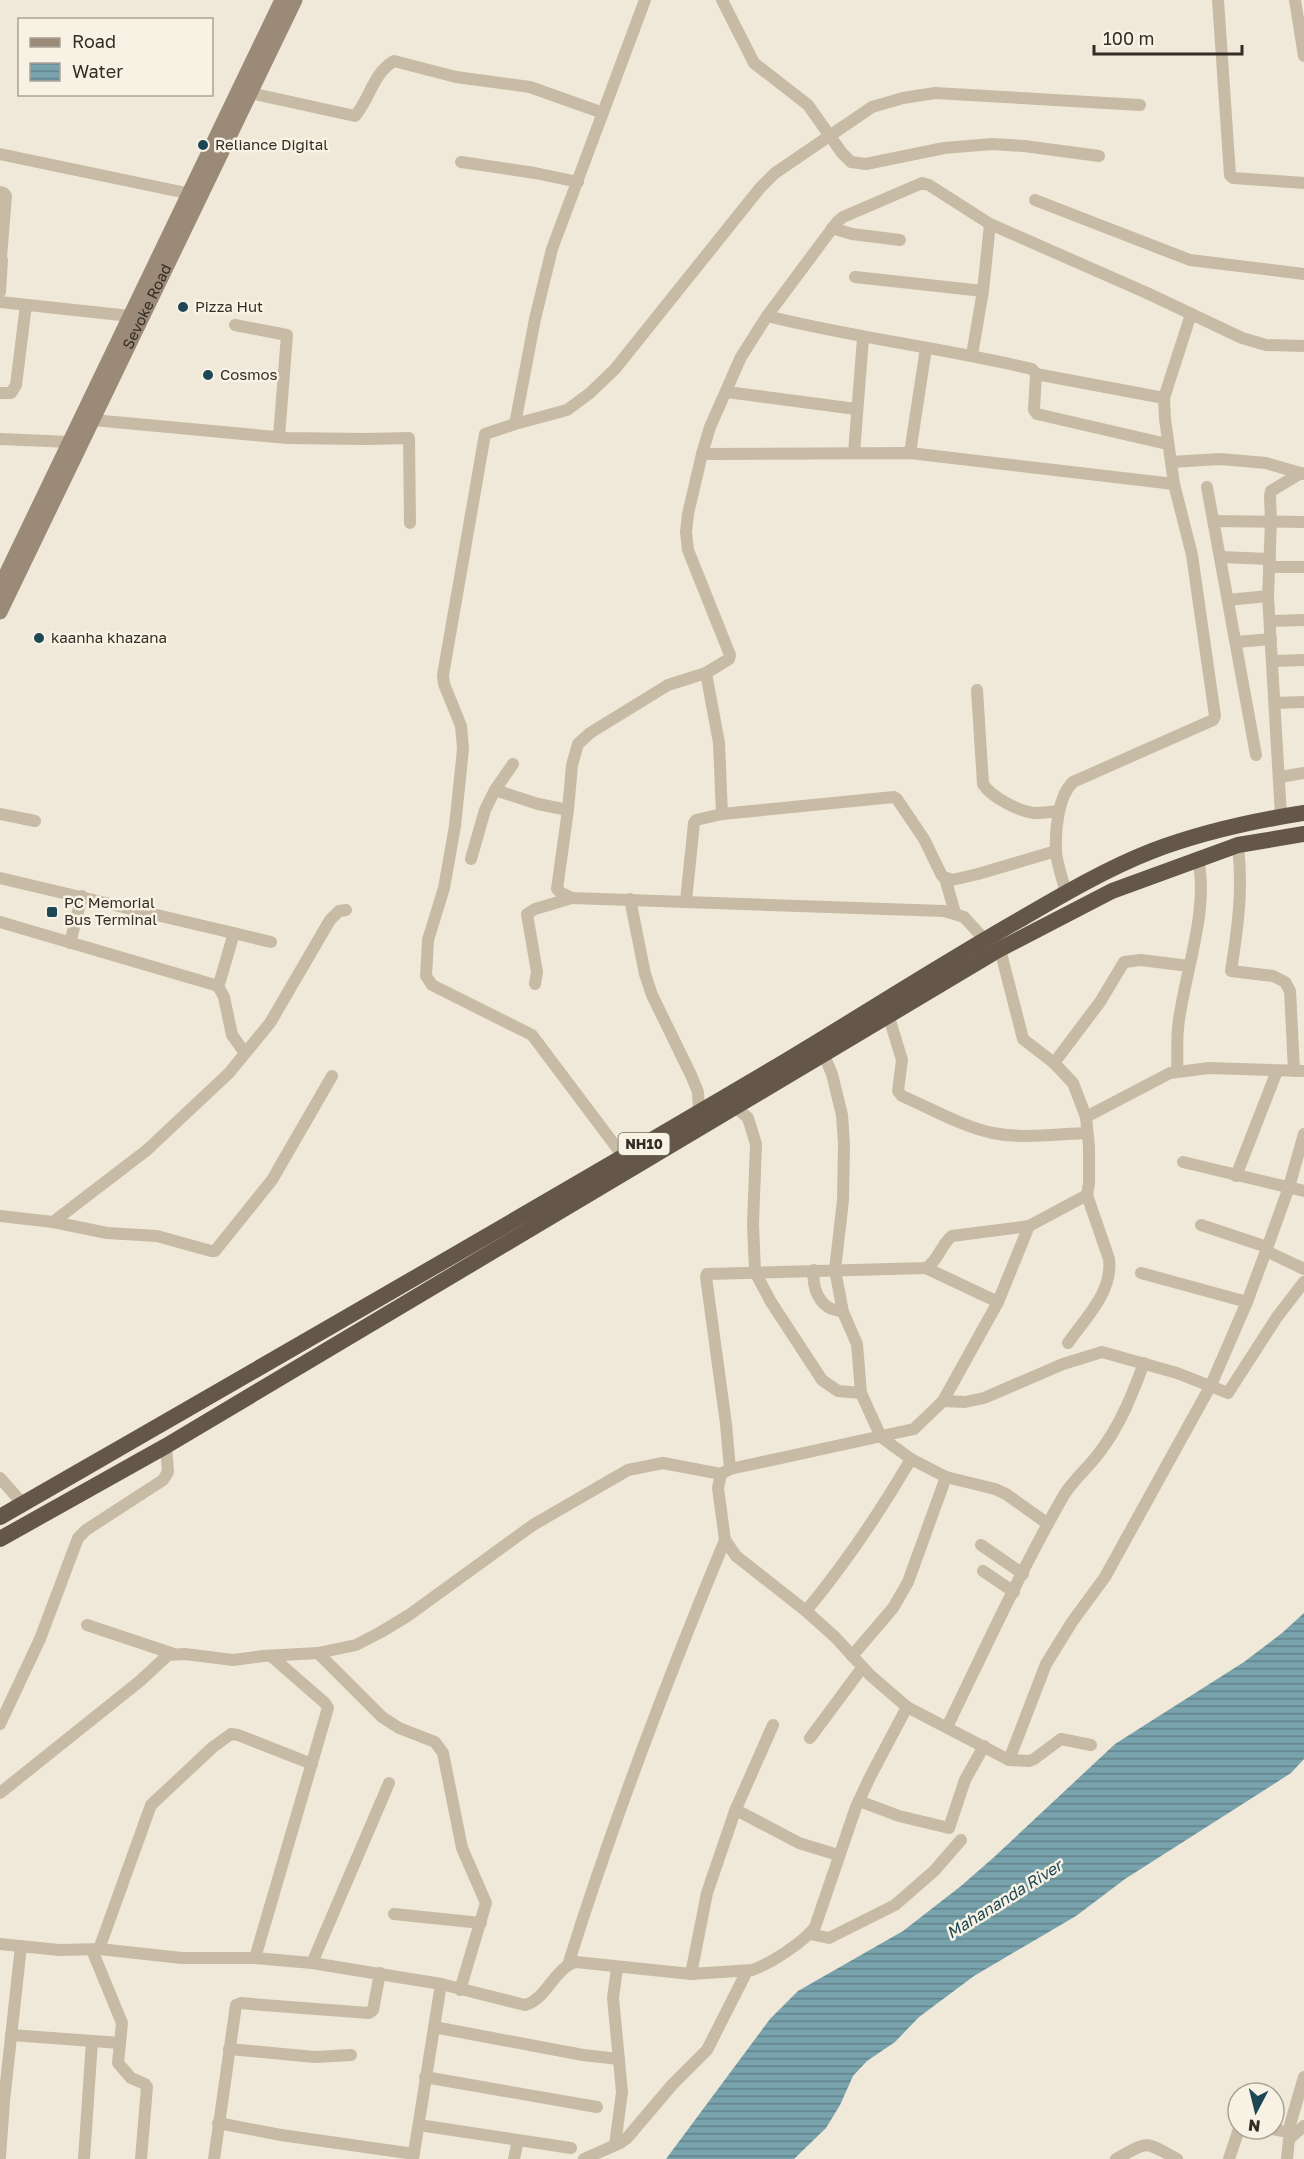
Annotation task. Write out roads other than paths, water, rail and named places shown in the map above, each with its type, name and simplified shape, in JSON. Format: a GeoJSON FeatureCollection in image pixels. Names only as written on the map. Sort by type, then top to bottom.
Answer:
{"type":"FeatureCollection","features":[{"type":"Feature","properties":{"kind":"highway","name":"NH10"},"geometry":{"type":"LineString","coordinates":[[0,1517],[280,1357],[699,1111],[730,1102],[985,939],[1066,893],[1149,852],[1215,830],[1304,813]]}},
{"type":"Feature","properties":{"kind":"highway"},"geometry":{"type":"LineString","coordinates":[[0,1539],[166,1446],[423,1294],[683,1136],[730,1102],[823,1053],[1000,949],[1112,891],[1238,845],[1304,834]]}},
{"type":"Feature","properties":{"kind":"main road","name":"Sevoke Road"},"geometry":{"type":"LineString","coordinates":[[0,612],[130,316],[250,93],[284,2]]}},
{"type":"Feature","properties":{"kind":"main road","name":"Sevoke Road"},"geometry":{"type":"LineString","coordinates":[[0,587],[75,444],[93,420],[284,2]]}},
{"type":"Feature","properties":{"kind":"street"},"geometry":{"type":"LineString","coordinates":[[514,424],[542,286],[552,249],[645,0]]}},
{"type":"Feature","properties":{"kind":"street"},"geometry":{"type":"LineString","coordinates":[[722,0],[754,63],[808,105],[848,159],[861,164],[944,148],[992,144],[1099,156]]}},
{"type":"Feature","properties":{"kind":"street"},"geometry":{"type":"LineString","coordinates":[[1218,0],[1230,175],[1233,178],[1304,183]]}},
{"type":"Feature","properties":{"kind":"street"},"geometry":{"type":"LineString","coordinates":[[1295,0],[1304,56]]}},
{"type":"Feature","properties":{"kind":"street"},"geometry":{"type":"LineString","coordinates":[[250,93],[355,116],[364,106],[375,80],[394,61],[456,76],[530,87],[603,113]]}},
{"type":"Feature","properties":{"kind":"street"},"geometry":{"type":"LineString","coordinates":[[623,1156],[532,1035],[432,985],[426,976],[428,940],[444,888],[455,826],[463,749],[461,726],[444,684],[443,675],[485,434],[567,410],[590,393],[615,369],[760,188],[775,173],[872,107],[903,98],[935,93],[1140,105]]}},
{"type":"Feature","properties":{"kind":"street"},"geometry":{"type":"LineString","coordinates":[[0,154],[194,195]]}},
{"type":"Feature","properties":{"kind":"street"},"geometry":{"type":"LineString","coordinates":[[461,162],[578,182]]}},
{"type":"Feature","properties":{"kind":"street"},"geometry":{"type":"LineString","coordinates":[[572,898],[557,889],[572,765],[578,744],[590,733],[668,684],[706,673],[728,662],[730,657],[688,550],[688,514],[702,454],[710,427],[741,357],[767,316],[832,228],[843,217],[922,183],[990,224],[1255,342],[1304,346]]}},
{"type":"Feature","properties":{"kind":"street"},"geometry":{"type":"LineString","coordinates":[[0,192],[6,196],[0,292]]}},
{"type":"Feature","properties":{"kind":"street"},"geometry":{"type":"LineString","coordinates":[[1035,200],[1190,260],[1304,274]]}},
{"type":"Feature","properties":{"kind":"street"},"geometry":{"type":"LineString","coordinates":[[972,355],[983,291],[990,224]]}},
{"type":"Feature","properties":{"kind":"street"},"geometry":{"type":"LineString","coordinates":[[832,228],[852,234],[900,240]]}},
{"type":"Feature","properties":{"kind":"street"},"geometry":{"type":"LineString","coordinates":[[855,277],[983,291]]}},
{"type":"Feature","properties":{"kind":"street"},"geometry":{"type":"LineString","coordinates":[[0,302],[130,316]]}},
{"type":"Feature","properties":{"kind":"street"},"geometry":{"type":"LineString","coordinates":[[0,393],[11,393],[16,385],[26,305]]}},
{"type":"Feature","properties":{"kind":"street"},"geometry":{"type":"LineString","coordinates":[[1066,893],[1056,851],[1062,795],[1073,782],[1213,720],[1215,716],[1192,555],[1174,484],[1167,444],[1164,398],[1191,314]]}},
{"type":"Feature","properties":{"kind":"street"},"geometry":{"type":"LineString","coordinates":[[767,316],[863,338],[972,355],[1032,369],[1036,374],[1164,398]]}},
{"type":"Feature","properties":{"kind":"street"},"geometry":{"type":"LineString","coordinates":[[235,325],[287,335],[279,437]]}},
{"type":"Feature","properties":{"kind":"street"},"geometry":{"type":"LineString","coordinates":[[854,453],[863,338]]}},
{"type":"Feature","properties":{"kind":"street"},"geometry":{"type":"LineString","coordinates":[[910,453],[926,348]]}},
{"type":"Feature","properties":{"kind":"street"},"geometry":{"type":"LineString","coordinates":[[1036,374],[1034,410],[1037,414],[1167,444]]}},
{"type":"Feature","properties":{"kind":"street"},"geometry":{"type":"LineString","coordinates":[[727,392],[856,409]]}},
{"type":"Feature","properties":{"kind":"street"},"geometry":{"type":"LineString","coordinates":[[93,420],[279,437],[365,440],[409,438],[410,523]]}},
{"type":"Feature","properties":{"kind":"street"},"geometry":{"type":"LineString","coordinates":[[0,439],[75,444]]}},
{"type":"Feature","properties":{"kind":"street"},"geometry":{"type":"LineString","coordinates":[[702,454],[910,453],[1174,484]]}},
{"type":"Feature","properties":{"kind":"street"},"geometry":{"type":"LineString","coordinates":[[1171,462],[1220,459],[1266,463],[1303,474]]}},
{"type":"Feature","properties":{"kind":"street"},"geometry":{"type":"LineString","coordinates":[[1281,816],[1268,596],[1270,496],[1271,491],[1303,474]]}},
{"type":"Feature","properties":{"kind":"street"},"geometry":{"type":"LineString","coordinates":[[1207,487],[1256,755]]}},
{"type":"Feature","properties":{"kind":"street"},"geometry":{"type":"LineString","coordinates":[[1215,521],[1304,522]]}},
{"type":"Feature","properties":{"kind":"street"},"geometry":{"type":"LineString","coordinates":[[1221,557],[1304,567]]}},
{"type":"Feature","properties":{"kind":"street"},"geometry":{"type":"LineString","coordinates":[[1228,600],[1268,596]]}},
{"type":"Feature","properties":{"kind":"street"},"geometry":{"type":"LineString","coordinates":[[1270,621],[1304,620]]}},
{"type":"Feature","properties":{"kind":"street"},"geometry":{"type":"LineString","coordinates":[[1236,642],[1271,639]]}},
{"type":"Feature","properties":{"kind":"street"},"geometry":{"type":"LineString","coordinates":[[1273,661],[1304,660]]}},
{"type":"Feature","properties":{"kind":"street"},"geometry":{"type":"LineString","coordinates":[[706,673],[719,743],[722,814]]}},
{"type":"Feature","properties":{"kind":"street"},"geometry":{"type":"LineString","coordinates":[[977,690],[983,784],[987,790],[992,795],[1027,812],[1059,811]]}},
{"type":"Feature","properties":{"kind":"street"},"geometry":{"type":"LineString","coordinates":[[1275,704],[1304,702]]}},
{"type":"Feature","properties":{"kind":"street"},"geometry":{"type":"LineString","coordinates":[[471,859],[485,810],[495,790],[513,764]]}},
{"type":"Feature","properties":{"kind":"street"},"geometry":{"type":"LineString","coordinates":[[1280,777],[1304,773]]}},
{"type":"Feature","properties":{"kind":"street"},"geometry":{"type":"LineString","coordinates":[[495,790],[527,801],[568,810]]}},
{"type":"Feature","properties":{"kind":"street"},"geometry":{"type":"LineString","coordinates":[[686,902],[696,820],[722,814],[894,798],[897,799],[924,839],[945,878],[955,913]]}},
{"type":"Feature","properties":{"kind":"street"},"geometry":{"type":"LineString","coordinates":[[0,814],[35,821]]}},
{"type":"Feature","properties":{"kind":"street"},"geometry":{"type":"LineString","coordinates":[[1086,1117],[1177,1071],[1209,1068],[1299,1071],[1298,1022],[1290,991],[1285,982],[1273,976],[1232,971],[1240,906],[1241,873],[1238,845]]}},
{"type":"Feature","properties":{"kind":"street"},"geometry":{"type":"LineString","coordinates":[[945,878],[951,880],[978,874],[1056,851]]}},
{"type":"Feature","properties":{"kind":"street"},"geometry":{"type":"LineString","coordinates":[[1177,1071],[1178,1022],[1201,893],[1198,859]]}},
{"type":"Feature","properties":{"kind":"street"},"geometry":{"type":"LineString","coordinates":[[0,878],[271,942]]}},
{"type":"Feature","properties":{"kind":"street"},"geometry":{"type":"LineString","coordinates":[[70,943],[82,896]]}},
{"type":"Feature","properties":{"kind":"street"},"geometry":{"type":"LineString","coordinates":[[535,984],[537,972],[527,914],[535,909],[572,898],[944,910],[964,917],[985,939]]}},
{"type":"Feature","properties":{"kind":"street"},"geometry":{"type":"LineString","coordinates":[[630,899],[645,974],[652,995],[698,1092],[699,1111]]}},
{"type":"Feature","properties":{"kind":"street"},"geometry":{"type":"LineString","coordinates":[[52,1222],[147,1150],[229,1073],[270,1023],[330,920],[339,911],[345,910]]}},
{"type":"Feature","properties":{"kind":"street"},"geometry":{"type":"LineString","coordinates":[[0,922],[217,984],[224,997],[231,1035],[245,1053]]}},
{"type":"Feature","properties":{"kind":"street"},"geometry":{"type":"LineString","coordinates":[[217,984],[220,981],[234,933]]}},
{"type":"Feature","properties":{"kind":"street"},"geometry":{"type":"LineString","coordinates":[[1000,949],[1023,1039],[1054,1063],[1073,1083],[1086,1117],[1089,1147],[1089,1183],[1086,1195],[1110,1268],[1105,1291],[1068,1343]]}},
{"type":"Feature","properties":{"kind":"street"},"geometry":{"type":"LineString","coordinates":[[1054,1063],[1100,1002],[1124,962],[1141,960],[1189,966]]}},
{"type":"Feature","properties":{"kind":"street"},"geometry":{"type":"LineString","coordinates":[[1290,991],[1304,991]]}},
{"type":"Feature","properties":{"kind":"street"},"geometry":{"type":"LineString","coordinates":[[888,1014],[902,1060],[898,1088],[902,1096],[977,1129],[993,1133],[1010,1135],[1087,1133]]}},
{"type":"Feature","properties":{"kind":"street"},"geometry":{"type":"LineString","coordinates":[[823,1053],[832,1074],[842,1115],[844,1183],[835,1270],[843,1311],[857,1344],[861,1393],[881,1437],[910,1459],[946,1477],[995,1489],[1006,1494],[1048,1524]]}},
{"type":"Feature","properties":{"kind":"street"},"geometry":{"type":"LineString","coordinates":[[1236,1176],[1277,1071]]}},
{"type":"Feature","properties":{"kind":"street"},"geometry":{"type":"LineString","coordinates":[[0,1216],[52,1222],[107,1233],[157,1236],[215,1251],[272,1180],[332,1076]]}},
{"type":"Feature","properties":{"kind":"street"},"geometry":{"type":"LineString","coordinates":[[730,1102],[748,1118],[756,1144],[753,1224],[755,1272],[771,1302],[822,1380],[846,1393],[861,1393]]}},
{"type":"Feature","properties":{"kind":"street"},"geometry":{"type":"LineString","coordinates":[[1009,1760],[1046,1664],[1104,1576],[1211,1385],[1247,1302],[1304,1135]]}},
{"type":"Feature","properties":{"kind":"street"},"geometry":{"type":"LineString","coordinates":[[1183,1162],[1304,1191]]}},
{"type":"Feature","properties":{"kind":"street"},"geometry":{"type":"LineString","coordinates":[[926,1268],[934,1263],[952,1236],[1029,1226],[1086,1195]]}},
{"type":"Feature","properties":{"kind":"street"},"geometry":{"type":"LineString","coordinates":[[1201,1225],[1266,1249],[1304,1269]]}},
{"type":"Feature","properties":{"kind":"street"},"geometry":{"type":"LineString","coordinates":[[87,1625],[174,1654],[233,1660],[318,1653],[356,1645],[381,1632],[454,1584],[533,1525],[628,1470],[663,1463],[726,1472],[914,1429],[943,1401],[998,1302],[1029,1226]]}},
{"type":"Feature","properties":{"kind":"street"},"geometry":{"type":"LineString","coordinates":[[998,1302],[926,1268],[709,1273],[706,1277],[726,1424],[726,1472],[718,1488],[725,1540],[736,1556],[806,1611],[862,1668],[908,1707],[1009,1760],[1034,1759],[1061,1739],[1090,1745]]}},
{"type":"Feature","properties":{"kind":"street"},"geometry":{"type":"LineString","coordinates":[[814,1270],[812,1283],[821,1299],[828,1307],[843,1311]]}},
{"type":"Feature","properties":{"kind":"street"},"geometry":{"type":"LineString","coordinates":[[1141,1274],[1247,1302]]}},
{"type":"Feature","properties":{"kind":"street"},"geometry":{"type":"LineString","coordinates":[[943,1401],[965,1402],[984,1398],[1063,1364],[1097,1353],[1107,1353],[1144,1363],[1211,1385],[1226,1393],[1229,1392],[1277,1317],[1304,1282]]}},
{"type":"Feature","properties":{"kind":"street"},"geometry":{"type":"LineString","coordinates":[[946,1727],[995,1623],[1014,1592],[1048,1524],[1071,1484],[1111,1437],[1144,1363]]}},
{"type":"Feature","properties":{"kind":"street"},"geometry":{"type":"LineString","coordinates":[[0,1725],[40,1639],[78,1538],[86,1530],[163,1480],[168,1472],[166,1446]]}},
{"type":"Feature","properties":{"kind":"street"},"geometry":{"type":"LineString","coordinates":[[806,1611],[830,1583],[857,1544],[910,1459]]}},
{"type":"Feature","properties":{"kind":"street"},"geometry":{"type":"LineString","coordinates":[[852,1656],[893,1608],[908,1582],[946,1477]]}},
{"type":"Feature","properties":{"kind":"street"},"geometry":{"type":"LineString","coordinates":[[0,1478],[23,1504]]}},
{"type":"Feature","properties":{"kind":"street"},"geometry":{"type":"LineString","coordinates":[[0,1944],[59,1950],[96,1949],[182,1959],[255,1959],[312,1963],[441,1984],[525,2005],[535,2001],[568,1965],[590,1894],[670,1671],[725,1540]]}},
{"type":"Feature","properties":{"kind":"street"},"geometry":{"type":"LineString","coordinates":[[981,1545],[1023,1574]]}},
{"type":"Feature","properties":{"kind":"street"},"geometry":{"type":"LineString","coordinates":[[983,1571],[1014,1592]]}},
{"type":"Feature","properties":{"kind":"street"},"geometry":{"type":"LineString","coordinates":[[318,1653],[387,1721],[435,1742],[440,1747],[450,1781],[462,1848],[485,1898],[481,1923],[460,1990]]}},
{"type":"Feature","properties":{"kind":"street"},"geometry":{"type":"LineString","coordinates":[[0,1794],[140,1682],[164,1659],[174,1654]]}},
{"type":"Feature","properties":{"kind":"street"},"geometry":{"type":"LineString","coordinates":[[255,1959],[328,1707],[271,1656]]}},
{"type":"Feature","properties":{"kind":"street"},"geometry":{"type":"LineString","coordinates":[[810,1738],[862,1668]]}},
{"type":"Feature","properties":{"kind":"street"},"geometry":{"type":"LineString","coordinates":[[568,1965],[576,1962],[691,1974],[747,1971],[761,1967],[810,1934],[818,1920],[838,1855],[859,1801],[908,1707]]}},
{"type":"Feature","properties":{"kind":"street"},"geometry":{"type":"LineString","coordinates":[[691,1974],[707,1893],[735,1811],[773,1725]]}},
{"type":"Feature","properties":{"kind":"street"},"geometry":{"type":"LineString","coordinates":[[141,2159],[147,2087],[130,2078],[119,2064],[122,2023],[96,1949],[152,1805],[213,1747],[231,1734],[312,1764]]}},
{"type":"Feature","properties":{"kind":"street"},"geometry":{"type":"LineString","coordinates":[[859,1801],[898,1816],[949,1828],[965,1780],[984,1746]]}},
{"type":"Feature","properties":{"kind":"street"},"geometry":{"type":"LineString","coordinates":[[312,1963],[389,1783]]}},
{"type":"Feature","properties":{"kind":"street"},"geometry":{"type":"LineString","coordinates":[[735,1811],[799,1843],[838,1855]]}},
{"type":"Feature","properties":{"kind":"street"},"geometry":{"type":"LineString","coordinates":[[810,1934],[829,1938],[895,1905],[934,1871],[961,1840]]}},
{"type":"Feature","properties":{"kind":"street"},"geometry":{"type":"LineString","coordinates":[[394,1914],[481,1923]]}},
{"type":"Feature","properties":{"kind":"street"},"geometry":{"type":"LineString","coordinates":[[0,2157],[21,1946]]}},
{"type":"Feature","properties":{"kind":"street"},"geometry":{"type":"LineString","coordinates":[[615,2145],[622,2092],[613,1998],[617,1968]]}},
{"type":"Feature","properties":{"kind":"street"},"geometry":{"type":"LineString","coordinates":[[584,2159],[627,2138],[672,2085],[703,2056],[715,2037],[747,1971]]}},
{"type":"Feature","properties":{"kind":"street"},"geometry":{"type":"LineString","coordinates":[[214,2159],[235,2009],[238,2004],[369,2013],[373,2010],[380,1973]]}},
{"type":"Feature","properties":{"kind":"street"},"geometry":{"type":"LineString","coordinates":[[218,2123],[414,2156],[441,1984]]}},
{"type":"Feature","properties":{"kind":"street"},"geometry":{"type":"LineString","coordinates":[[434,2027],[583,2055],[619,2059]]}},
{"type":"Feature","properties":{"kind":"street"},"geometry":{"type":"LineString","coordinates":[[11,2035],[120,2043]]}},
{"type":"Feature","properties":{"kind":"street"},"geometry":{"type":"LineString","coordinates":[[84,2159],[92,2041]]}},
{"type":"Feature","properties":{"kind":"street"},"geometry":{"type":"LineString","coordinates":[[229,2049],[315,2056],[351,2055]]}},
{"type":"Feature","properties":{"kind":"street"},"geometry":{"type":"LineString","coordinates":[[425,2077],[597,2107]]}},
{"type":"Feature","properties":{"kind":"street"},"geometry":{"type":"LineString","coordinates":[[1292,2134],[1290,2125],[1304,2077]]}},
{"type":"Feature","properties":{"kind":"street"},"geometry":{"type":"LineString","coordinates":[[418,2125],[571,2148]]}},
{"type":"Feature","properties":{"kind":"street"},"geometry":{"type":"LineString","coordinates":[[1287,2159],[1288,2142],[1292,2134],[1304,2126]]}},
{"type":"Feature","properties":{"kind":"street"},"geometry":{"type":"LineString","coordinates":[[1286,2132],[1292,2134]]}},
{"type":"Feature","properties":{"kind":"street"},"geometry":{"type":"LineString","coordinates":[[514,2159],[518,2139]]}},
{"type":"Feature","properties":{"kind":"street"},"geometry":{"type":"LineString","coordinates":[[1229,2159],[1235,2141]]}},
{"type":"Feature","properties":{"kind":"street"},"geometry":{"type":"LineString","coordinates":[[1116,2159],[1144,2144],[1149,2144],[1178,2159]]}},
{"type":"Feature","properties":{"kind":"water","name":"Mahananda River"},"geometry":{"type":"Polygon","coordinates":[[[1304,1613],[1304,1759],[1291,1773],[1125,1879],[1076,1916],[974,1976],[919,2017],[895,2042],[867,2061],[853,2076],[840,2105],[826,2128],[794,2159],[666,2159],[770,2019],[798,1991],[903,1931],[993,1858],[1115,1744],[1244,1662],[1304,1613]]]}},
{"type":"Feature","properties":{"kind":"place","name":"Reliance Digital"},"geometry":{"type":"Point","coordinates":[203,145]}},
{"type":"Feature","properties":{"kind":"place","name":"Pizza Hut"},"geometry":{"type":"Point","coordinates":[183,307]}},
{"type":"Feature","properties":{"kind":"place","name":"Cosmos"},"geometry":{"type":"Point","coordinates":[208,375]}},
{"type":"Feature","properties":{"kind":"place","name":"kaanha khazana"},"geometry":{"type":"Point","coordinates":[39,638]}},
{"type":"Feature","properties":{"kind":"place","name":"PC Memorial Bus Terminal"},"geometry":{"type":"Point","coordinates":[52,912]}}]}
